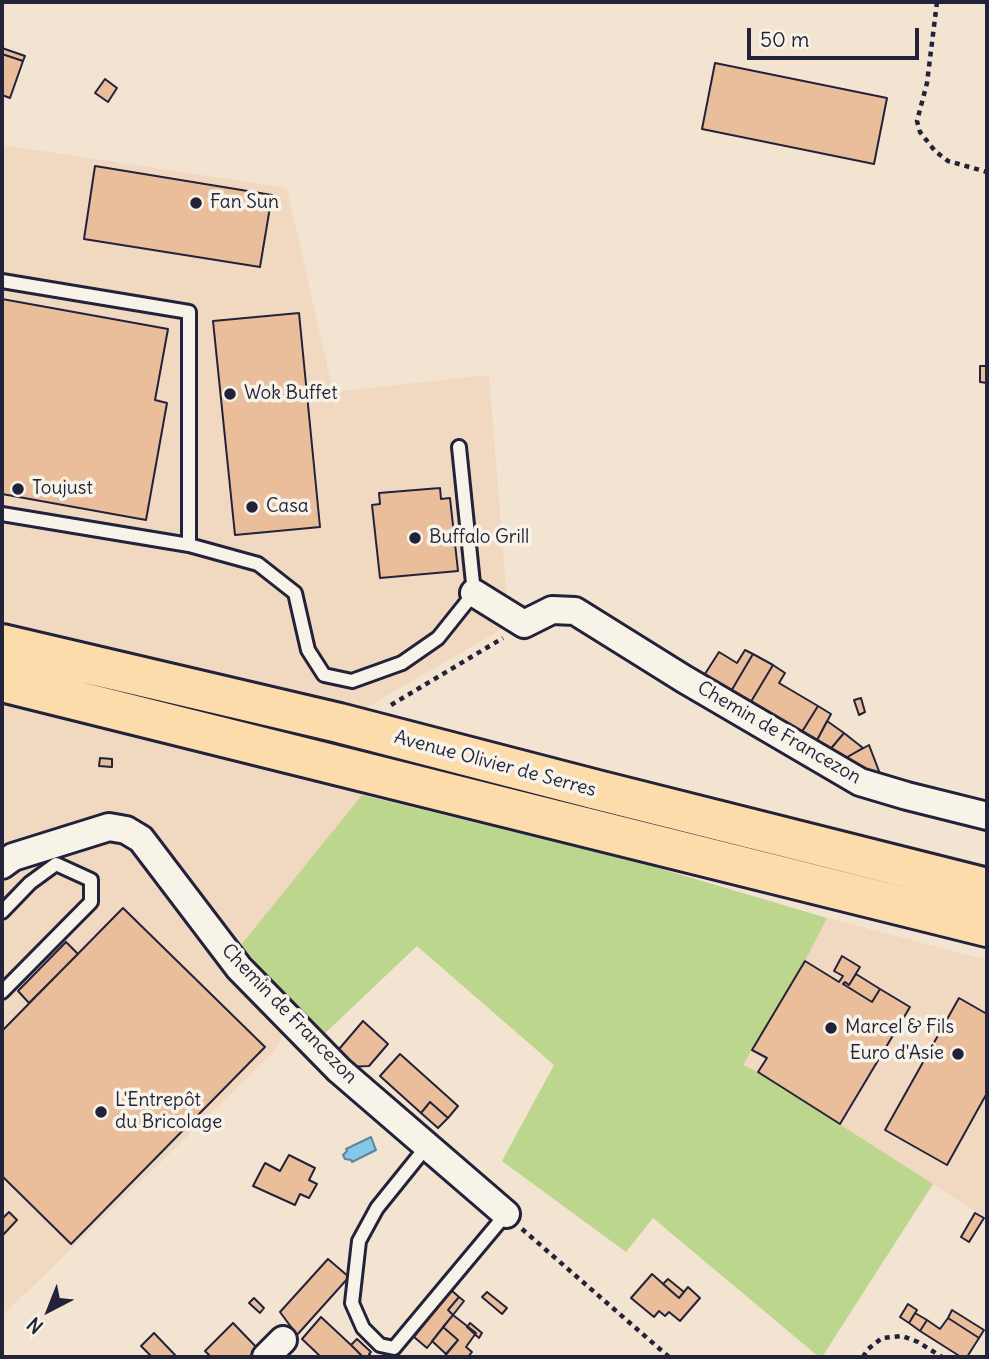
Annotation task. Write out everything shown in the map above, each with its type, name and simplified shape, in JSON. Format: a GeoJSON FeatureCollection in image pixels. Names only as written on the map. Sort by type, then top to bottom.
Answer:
{"type":"FeatureCollection","features":[{"type":"Feature","properties":{"kind":"main road","name":"Avenue Olivier de Serres"},"geometry":{"type":"LineString","coordinates":[[2,644],[339,723],[987,888]]}},
{"type":"Feature","properties":{"kind":"main road","name":"Avenue Olivier de Serres"},"geometry":{"type":"LineString","coordinates":[[2,682],[987,927]]}},
{"type":"Feature","properties":{"kind":"street"},"geometry":{"type":"LineString","coordinates":[[474,593],[524,624]]}},
{"type":"Feature","properties":{"kind":"street","name":"Chemin de Francezon"},"geometry":{"type":"LineString","coordinates":[[524,624],[552,610],[575,611],[860,782],[987,816]]}},
{"type":"Feature","properties":{"kind":"street","name":"Chemin de Francezon"},"geometry":{"type":"LineString","coordinates":[[2,865],[13,857],[109,827],[126,830],[141,839],[239,968],[340,1070],[506,1214]]}},
{"type":"Feature","properties":{"kind":"lane"},"geometry":{"type":"LineString","coordinates":[[2,281],[188,312],[189,545]]}},
{"type":"Feature","properties":{"kind":"lane"},"geometry":{"type":"LineString","coordinates":[[2,514],[189,545],[258,564],[295,593],[308,650],[324,675],[352,681],[402,663],[438,638],[474,593],[459,447]]}},
{"type":"Feature","properties":{"kind":"lane"},"geometry":{"type":"LineString","coordinates":[[2,912],[30,883],[56,864],[91,880],[91,902],[2,992]]}},
{"type":"Feature","properties":{"kind":"lane"},"geometry":{"type":"LineString","coordinates":[[427,1146],[377,1208],[359,1241],[352,1303],[363,1328],[380,1345],[394,1348],[506,1214]]}},
{"type":"Feature","properties":{"kind":"path"},"geometry":{"type":"LineString","coordinates":[[937,2],[927,83],[917,121],[920,132],[935,151],[948,161],[987,172]]}},
{"type":"Feature","properties":{"kind":"path"},"geometry":{"type":"LineString","coordinates":[[391,705],[524,624]]}},
{"type":"Feature","properties":{"kind":"path"},"geometry":{"type":"LineString","coordinates":[[506,1214],[669,1357]]}},
{"type":"Feature","properties":{"kind":"path"},"geometry":{"type":"LineString","coordinates":[[863,1357],[868,1349],[882,1338],[902,1336],[918,1342],[942,1357]]}},
{"type":"Feature","properties":{"kind":"shaded area"},"geometry":{"type":"Polygon","coordinates":[[[2,145],[287,188],[333,392],[489,375],[509,625],[366,708],[362,795],[226,964],[285,1032],[274,1052],[2,1316],[2,145]]]}},
{"type":"Feature","properties":{"kind":"shaded area"},"geometry":{"type":"Polygon","coordinates":[[[827,918],[987,960],[987,1219],[743,1065],[805,961],[827,918]]]}},
{"type":"Feature","properties":{"kind":"green space"},"geometry":{"type":"Polygon","coordinates":[[[362,795],[648,865],[827,918],[805,961],[743,1065],[933,1184],[822,1357],[653,1218],[626,1252],[502,1161],[554,1065],[417,946],[321,1037],[241,945],[362,795]]]}},
{"type":"Feature","properties":{"kind":"water"},"geometry":{"type":"Polygon","coordinates":[[[371,1137],[376,1150],[352,1162],[345,1159],[343,1155],[346,1149],[371,1137]]]}},
{"type":"Feature","properties":{"kind":"building"},"geometry":{"type":"Polygon","coordinates":[[[2,48],[25,56],[23,61],[2,54],[2,48]]]}},
{"type":"Feature","properties":{"kind":"building"},"geometry":{"type":"Polygon","coordinates":[[[2,54],[23,61],[10,98],[2,95],[2,54]]]}},
{"type":"Feature","properties":{"kind":"building"},"geometry":{"type":"Polygon","coordinates":[[[715,63],[887,98],[874,164],[702,129],[715,63]]]}},
{"type":"Feature","properties":{"kind":"building"},"geometry":{"type":"Polygon","coordinates":[[[105,79],[117,88],[108,102],[95,93],[105,79]]]}},
{"type":"Feature","properties":{"kind":"building"},"geometry":{"type":"Polygon","coordinates":[[[95,166],[272,195],[260,267],[84,239],[95,166]]]}},
{"type":"Feature","properties":{"kind":"building"},"geometry":{"type":"Polygon","coordinates":[[[2,299],[168,329],[155,400],[167,403],[146,520],[2,494],[2,299]]]}},
{"type":"Feature","properties":{"kind":"building"},"geometry":{"type":"Polygon","coordinates":[[[299,313],[320,527],[235,535],[213,321],[299,313]]]}},
{"type":"Feature","properties":{"kind":"building"},"geometry":{"type":"Polygon","coordinates":[[[980,366],[987,366],[987,383],[980,382],[980,366]]]}},
{"type":"Feature","properties":{"kind":"building","name":"Buffalo Grill"},"geometry":{"type":"Polygon","coordinates":[[[440,488],[441,499],[450,498],[458,571],[380,578],[372,505],[380,504],[379,493],[440,488]]]}},
{"type":"Feature","properties":{"kind":"building"},"geometry":{"type":"Polygon","coordinates":[[[745,650],[753,654],[730,693],[703,677],[719,652],[737,663],[745,650]]]}},
{"type":"Feature","properties":{"kind":"building"},"geometry":{"type":"Polygon","coordinates":[[[753,654],[773,665],[749,705],[730,693],[753,654]]]}},
{"type":"Feature","properties":{"kind":"building"},"geometry":{"type":"Polygon","coordinates":[[[773,665],[785,673],[779,683],[818,706],[800,735],[749,705],[773,665]]]}},
{"type":"Feature","properties":{"kind":"building"},"geometry":{"type":"Polygon","coordinates":[[[861,698],[865,712],[859,715],[854,700],[861,698]]]}},
{"type":"Feature","properties":{"kind":"building"},"geometry":{"type":"Polygon","coordinates":[[[818,706],[831,714],[815,744],[800,735],[818,706]]]}},
{"type":"Feature","properties":{"kind":"building"},"geometry":{"type":"Polygon","coordinates":[[[827,721],[844,733],[828,752],[815,744],[827,721]]]}},
{"type":"Feature","properties":{"kind":"building"},"geometry":{"type":"Polygon","coordinates":[[[844,733],[863,748],[842,760],[828,752],[844,733]]]}},
{"type":"Feature","properties":{"kind":"building"},"geometry":{"type":"Polygon","coordinates":[[[869,745],[882,779],[842,760],[869,745]]]}},
{"type":"Feature","properties":{"kind":"building"},"geometry":{"type":"Polygon","coordinates":[[[100,758],[112,759],[112,767],[99,766],[100,758]]]}},
{"type":"Feature","properties":{"kind":"building","name":"L'Entrepôt du Bricolage"},"geometry":{"type":"Polygon","coordinates":[[[123,908],[265,1047],[71,1244],[2,1176],[2,1031],[123,908]]]}},
{"type":"Feature","properties":{"kind":"building"},"geometry":{"type":"Polygon","coordinates":[[[66,942],[78,954],[29,1003],[18,991],[66,942]]]}},
{"type":"Feature","properties":{"kind":"building","name":"Marcel & Fils"},"geometry":{"type":"Polygon","coordinates":[[[842,956],[860,967],[849,985],[845,982],[843,984],[872,1002],[880,989],[910,1007],[840,1124],[758,1072],[767,1058],[752,1050],[805,961],[839,982],[843,976],[834,971],[842,956]]]}},
{"type":"Feature","properties":{"kind":"building"},"geometry":{"type":"Polygon","coordinates":[[[856,974],[880,989],[872,1002],[843,984],[845,982],[849,985],[856,974]]]}},
{"type":"Feature","properties":{"kind":"building","name":"Euro d'Asie"},"geometry":{"type":"Polygon","coordinates":[[[959,998],[987,1014],[987,1093],[947,1165],[885,1130],[959,998]]]}},
{"type":"Feature","properties":{"kind":"building"},"geometry":{"type":"Polygon","coordinates":[[[363,1021],[388,1044],[369,1066],[347,1067],[334,1055],[363,1021]]]}},
{"type":"Feature","properties":{"kind":"building"},"geometry":{"type":"Polygon","coordinates":[[[400,1054],[458,1106],[448,1118],[430,1102],[421,1113],[380,1076],[400,1054]]]}},
{"type":"Feature","properties":{"kind":"building"},"geometry":{"type":"Polygon","coordinates":[[[430,1102],[448,1118],[438,1128],[421,1113],[430,1102]]]}},
{"type":"Feature","properties":{"kind":"building"},"geometry":{"type":"Polygon","coordinates":[[[289,1155],[315,1168],[309,1180],[317,1184],[309,1198],[300,1194],[295,1205],[253,1186],[265,1163],[280,1171],[289,1155]]]}},
{"type":"Feature","properties":{"kind":"building"},"geometry":{"type":"Polygon","coordinates":[[[9,1212],[17,1220],[2,1236],[2,1219],[9,1212]]]}},
{"type":"Feature","properties":{"kind":"building"},"geometry":{"type":"Polygon","coordinates":[[[975,1213],[984,1218],[969,1242],[961,1237],[975,1213]]]}},
{"type":"Feature","properties":{"kind":"building"},"geometry":{"type":"Polygon","coordinates":[[[328,1259],[349,1277],[297,1335],[280,1312],[328,1259]]]}},
{"type":"Feature","properties":{"kind":"building"},"geometry":{"type":"Polygon","coordinates":[[[652,1274],[679,1298],[688,1287],[700,1298],[680,1321],[669,1312],[665,1316],[659,1311],[654,1317],[631,1298],[652,1274]]]}},
{"type":"Feature","properties":{"kind":"building"},"geometry":{"type":"Polygon","coordinates":[[[668,1279],[684,1292],[679,1298],[663,1284],[668,1279]]]}},
{"type":"Feature","properties":{"kind":"building"},"geometry":{"type":"Polygon","coordinates":[[[451,1290],[459,1297],[448,1310],[453,1315],[427,1348],[414,1337],[451,1290]]]}},
{"type":"Feature","properties":{"kind":"building"},"geometry":{"type":"Polygon","coordinates":[[[487,1292],[507,1308],[502,1314],[482,1297],[487,1292]]]}},
{"type":"Feature","properties":{"kind":"building"},"geometry":{"type":"Polygon","coordinates":[[[459,1297],[464,1301],[453,1315],[448,1310],[459,1297]]]}},
{"type":"Feature","properties":{"kind":"building"},"geometry":{"type":"Polygon","coordinates":[[[254,1298],[264,1308],[260,1313],[249,1303],[254,1298]]]}},
{"type":"Feature","properties":{"kind":"building"},"geometry":{"type":"Polygon","coordinates":[[[908,1304],[917,1310],[909,1323],[900,1317],[908,1304]]]}},
{"type":"Feature","properties":{"kind":"building"},"geometry":{"type":"Polygon","coordinates":[[[952,1310],[984,1330],[979,1338],[948,1318],[952,1310]]]}},
{"type":"Feature","properties":{"kind":"building"},"geometry":{"type":"Polygon","coordinates":[[[915,1313],[927,1320],[920,1331],[909,1323],[915,1313]]]}},
{"type":"Feature","properties":{"kind":"building"},"geometry":{"type":"Polygon","coordinates":[[[453,1315],[476,1333],[466,1347],[472,1352],[468,1357],[444,1357],[458,1340],[443,1327],[453,1315]]]}},
{"type":"Feature","properties":{"kind":"building"},"geometry":{"type":"Polygon","coordinates":[[[321,1317],[363,1357],[321,1357],[302,1339],[321,1317]]]}},
{"type":"Feature","properties":{"kind":"building"},"geometry":{"type":"Polygon","coordinates":[[[948,1318],[979,1338],[967,1357],[961,1357],[920,1331],[927,1320],[940,1329],[948,1318]]]}},
{"type":"Feature","properties":{"kind":"building"},"geometry":{"type":"Polygon","coordinates":[[[233,1323],[261,1352],[255,1357],[211,1357],[205,1351],[233,1323]]]}},
{"type":"Feature","properties":{"kind":"building"},"geometry":{"type":"Polygon","coordinates":[[[470,1323],[482,1333],[479,1338],[467,1327],[470,1323]]]}},
{"type":"Feature","properties":{"kind":"building"},"geometry":{"type":"Polygon","coordinates":[[[443,1327],[458,1340],[446,1354],[432,1341],[443,1327]]]}},
{"type":"Feature","properties":{"kind":"building"},"geometry":{"type":"Polygon","coordinates":[[[154,1333],[175,1357],[152,1357],[141,1346],[154,1333]]]}},
{"type":"Feature","properties":{"kind":"building"},"geometry":{"type":"Polygon","coordinates":[[[357,1339],[371,1352],[369,1354],[372,1357],[363,1357],[351,1345],[357,1339]]]}},
{"type":"Feature","properties":{"kind":"place","name":"Fan Sun"},"geometry":{"type":"Point","coordinates":[196,203]}},
{"type":"Feature","properties":{"kind":"place","name":"Wok Buffet"},"geometry":{"type":"Point","coordinates":[230,394]}},
{"type":"Feature","properties":{"kind":"place","name":"Toujust"},"geometry":{"type":"Point","coordinates":[18,489]}},
{"type":"Feature","properties":{"kind":"place","name":"Casa"},"geometry":{"type":"Point","coordinates":[252,507]}},
{"type":"Feature","properties":{"kind":"place","name":"Buffalo Grill"},"geometry":{"type":"Point","coordinates":[415,538]}},
{"type":"Feature","properties":{"kind":"place","name":"Marcel & Fils"},"geometry":{"type":"Point","coordinates":[831,1028]}},
{"type":"Feature","properties":{"kind":"place","name":"Euro d'Asie"},"geometry":{"type":"Point","coordinates":[958,1054]}},
{"type":"Feature","properties":{"kind":"place","name":"L'Entrepôt du Bricolage"},"geometry":{"type":"Point","coordinates":[101,1112]}}]}
